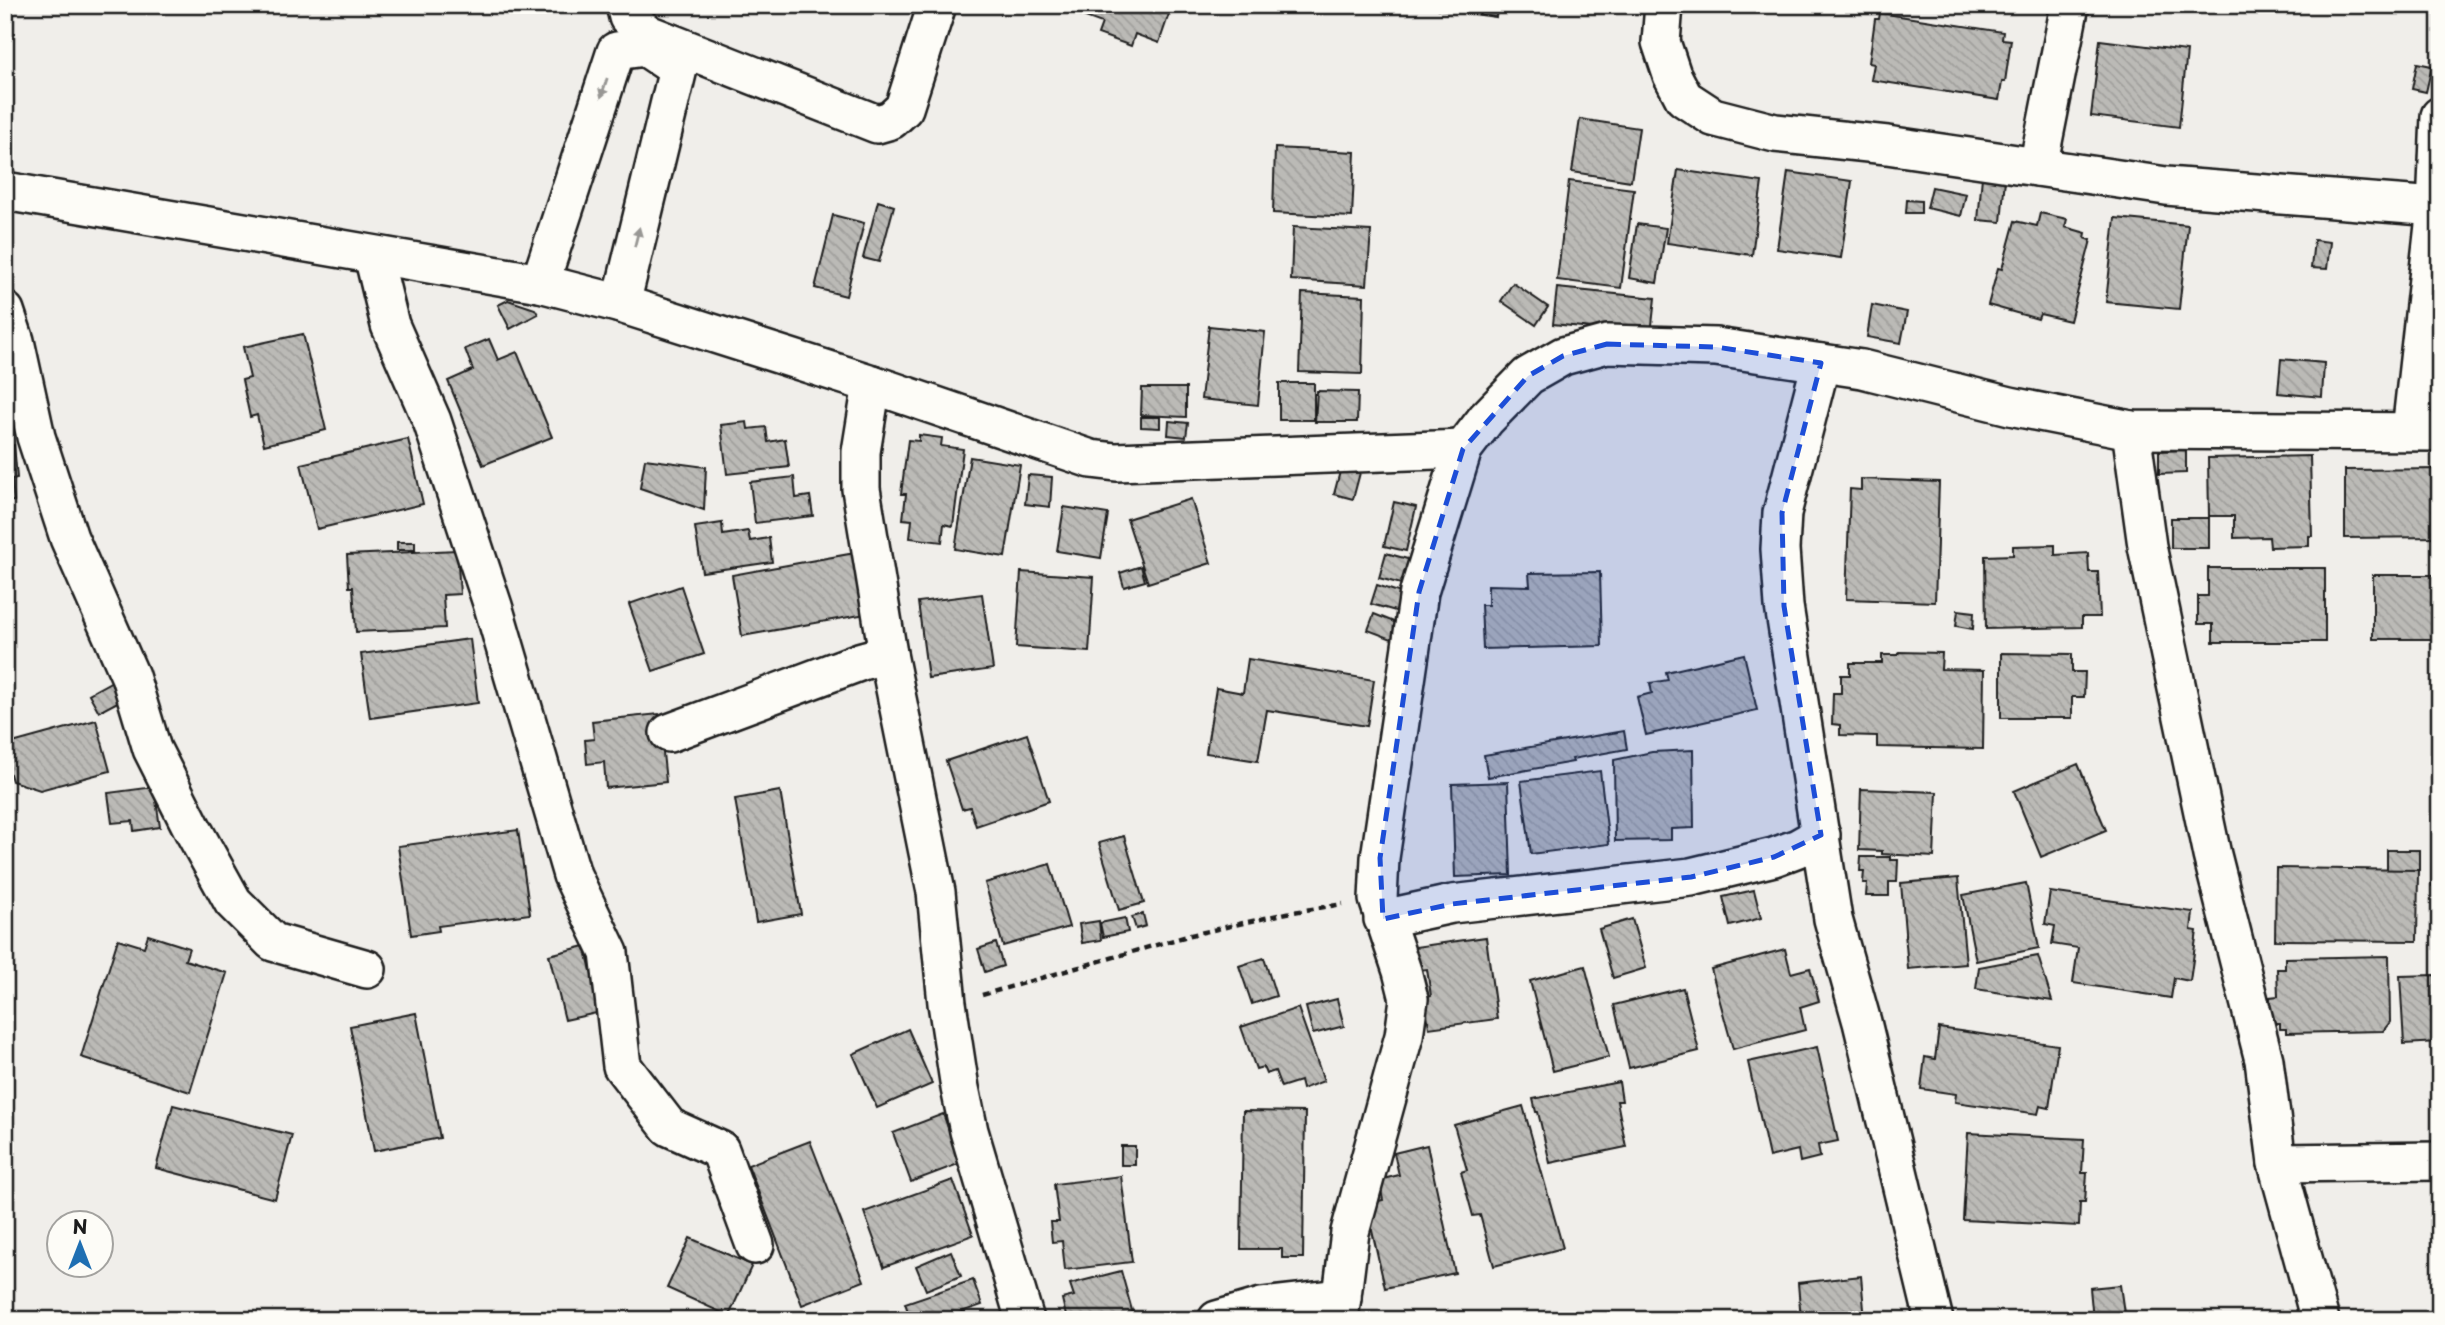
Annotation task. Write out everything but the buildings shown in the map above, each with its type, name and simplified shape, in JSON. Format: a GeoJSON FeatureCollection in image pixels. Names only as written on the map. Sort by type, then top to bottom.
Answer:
{"type":"FeatureCollection","features":[{"type":"Feature","properties":{"kind":"street"},"geometry":{"type":"LineString","coordinates":[[621,303],[678,69],[646,41],[628,17],[625,5]]}},
{"type":"Feature","properties":{"kind":"street"},"geometry":{"type":"LineString","coordinates":[[540,284],[616,51],[646,41],[877,124],[891,120],[904,108],[937,5]]}},
{"type":"Feature","properties":{"kind":"street"},"geometry":{"type":"LineString","coordinates":[[1664,5],[1661,42],[1672,75],[1684,98],[1713,117],[1775,133],[1887,145],[2166,186],[2435,207]]}},
{"type":"Feature","properties":{"kind":"street"},"geometry":{"type":"LineString","coordinates":[[2038,167],[2070,5]]}},
{"type":"Feature","properties":{"kind":"street"},"geometry":{"type":"LineString","coordinates":[[1217,1320],[1262,1307],[1340,1309],[1350,1233],[1404,1036],[1409,999],[1381,909],[1380,858],[1419,592],[1463,449],[1486,419],[1528,376],[1563,356],[1607,344],[1716,348],[1862,369],[2010,406],[2131,430],[2425,432],[2440,116]]}},
{"type":"Feature","properties":{"kind":"street"},"geometry":{"type":"LineString","coordinates":[[5,191],[540,284],[621,303],[873,384],[1090,459],[1116,462],[1463,449]]}},
{"type":"Feature","properties":{"kind":"street"},"geometry":{"type":"LineString","coordinates":[[373,255],[390,325],[432,421],[494,606],[572,875],[609,953],[622,1066],[669,1127],[720,1150],[755,1245]]}},
{"type":"Feature","properties":{"kind":"street"},"geometry":{"type":"LineString","coordinates":[[5,311],[15,341],[36,437],[69,538],[130,676],[152,749],[191,828],[233,902],[273,943],[367,969]]}},
{"type":"Feature","properties":{"kind":"street"},"geometry":{"type":"LineString","coordinates":[[1821,363],[1782,513],[1780,549],[1784,606],[1833,919],[1865,1036],[1934,1320]]}},
{"type":"Feature","properties":{"kind":"street"},"geometry":{"type":"LineString","coordinates":[[873,384],[861,452],[861,489],[888,654],[933,878],[947,1003],[969,1131],[1025,1320]]}},
{"type":"Feature","properties":{"kind":"street"},"geometry":{"type":"LineString","coordinates":[[2131,430],[2147,546],[2212,855],[2264,1060],[2277,1163],[2320,1320]]}},
{"type":"Feature","properties":{"kind":"street"},"geometry":{"type":"LineString","coordinates":[[669,733],[862,661],[888,654]]}},
{"type":"Feature","properties":{"kind":"street"},"geometry":{"type":"LineString","coordinates":[[1381,909],[1452,904],[1691,877],[1774,857],[1821,835]]}},
{"type":"Feature","properties":{"kind":"street"},"geometry":{"type":"LineString","coordinates":[[2277,1163],[2440,1161]]}},
{"type":"Feature","properties":{"kind":"path"},"geometry":{"type":"LineString","coordinates":[[947,1003],[1002,991],[1191,935],[1287,913],[1381,909]]}},
{"type":"Feature","properties":{"kind":"highlighted area"},"geometry":{"type":"Polygon","coordinates":[[[1607,344],[1716,347],[1821,363],[1782,513],[1784,606],[1821,835],[1774,857],[1691,877],[1452,904],[1383,919],[1380,858],[1419,592],[1463,449],[1528,376],[1563,356],[1607,344]]]}}]}
